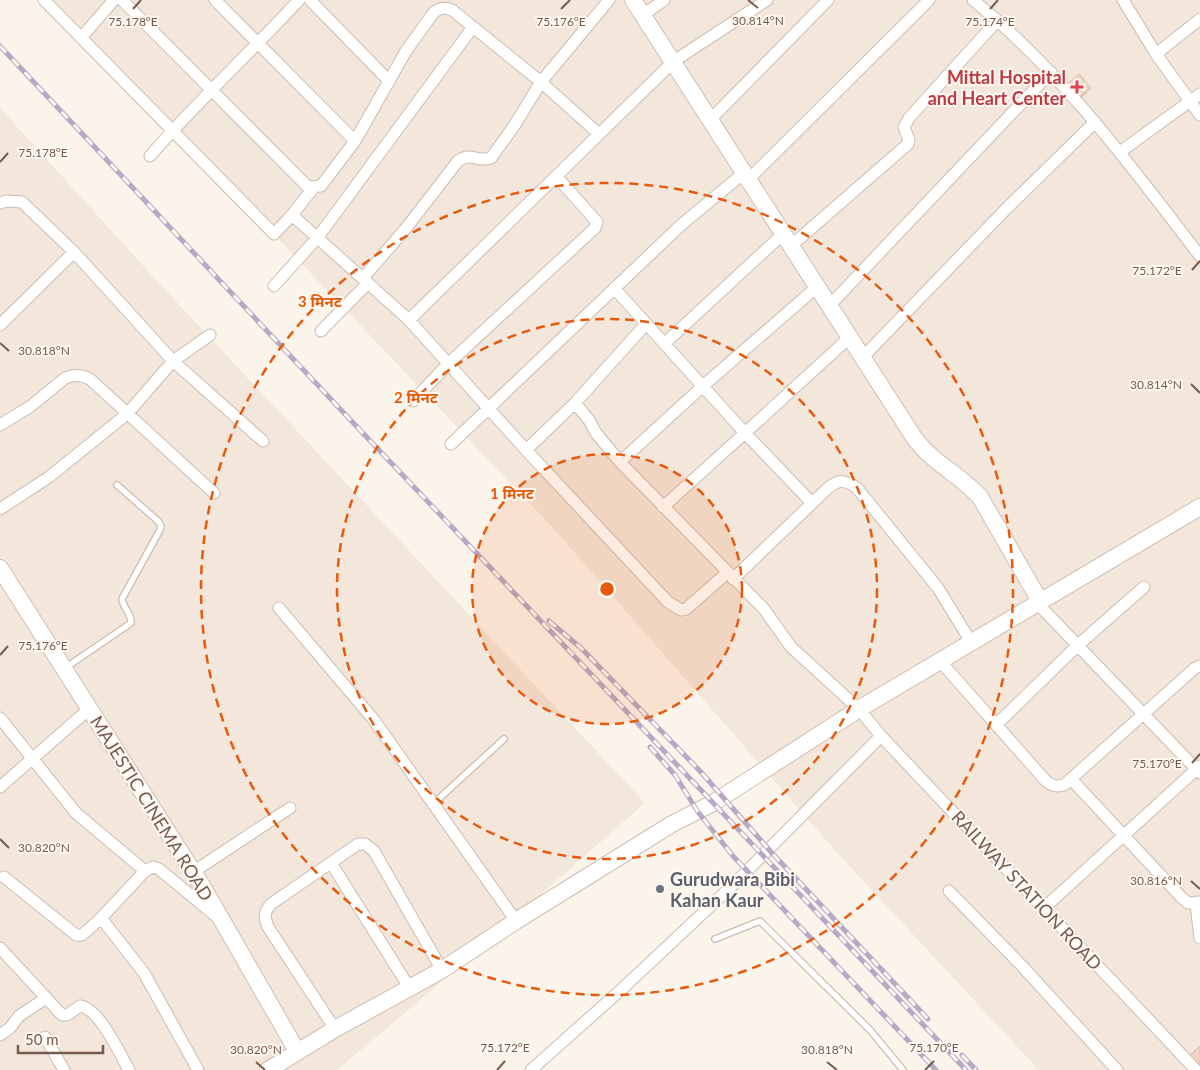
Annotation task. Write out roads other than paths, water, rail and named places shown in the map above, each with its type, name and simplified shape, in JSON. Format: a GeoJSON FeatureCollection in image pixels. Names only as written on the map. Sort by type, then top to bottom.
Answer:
{"type":"FeatureCollection","features":[{"type":"Feature","properties":{"kind":"street"},"geometry":{"type":"LineString","coordinates":[[44,0],[274,234],[314,187]]}},
{"type":"Feature","properties":{"kind":"street"},"geometry":{"type":"LineString","coordinates":[[81,38],[114,0]]}},
{"type":"Feature","properties":{"kind":"street"},"geometry":{"type":"LineString","coordinates":[[122,0],[308,186],[320,186],[355,141],[406,51],[434,12],[440,8],[446,7],[452,10],[541,82],[599,134]]}},
{"type":"Feature","properties":{"kind":"street"},"geometry":{"type":"LineString","coordinates":[[215,0],[355,141]]}},
{"type":"Feature","properties":{"kind":"street"},"geometry":{"type":"LineString","coordinates":[[150,156],[172,130],[299,0]]}},
{"type":"Feature","properties":{"kind":"street"},"geometry":{"type":"LineString","coordinates":[[310,0],[389,81]]}},
{"type":"Feature","properties":{"kind":"street"},"geometry":{"type":"LineString","coordinates":[[321,331],[366,280],[458,161],[470,156],[479,160],[491,158],[514,126],[541,82],[609,0]]}},
{"type":"Feature","properties":{"kind":"street"},"geometry":{"type":"LineString","coordinates":[[633,0],[925,452],[937,463],[970,486],[980,496],[1040,604],[1077,646],[1199,769],[1044,908]]}},
{"type":"Feature","properties":{"kind":"street"},"geometry":{"type":"LineString","coordinates":[[643,15],[664,0]]}},
{"type":"Feature","properties":{"kind":"street"},"geometry":{"type":"LineString","coordinates":[[409,320],[674,61],[767,0]]}},
{"type":"Feature","properties":{"kind":"street"},"geometry":{"type":"LineString","coordinates":[[711,119],[828,0]]}},
{"type":"Feature","properties":{"kind":"street"},"geometry":{"type":"LineString","coordinates":[[451,444],[681,225],[747,176],[929,0]]}},
{"type":"Feature","properties":{"kind":"street"},"geometry":{"type":"LineString","coordinates":[[972,0],[1051,72],[1120,152],[1200,256]]}},
{"type":"Feature","properties":{"kind":"street"},"geometry":{"type":"LineString","coordinates":[[1123,0],[1156,54],[1200,115]]}},
{"type":"Feature","properties":{"kind":"street"},"geometry":{"type":"LineString","coordinates":[[1156,54],[1200,18]]}},
{"type":"Feature","properties":{"kind":"street"},"geometry":{"type":"LineString","coordinates":[[664,344],[788,239],[908,144],[909,140],[904,127],[909,118],[997,21]]}},
{"type":"Feature","properties":{"kind":"street"},"geometry":{"type":"LineString","coordinates":[[274,286],[318,237],[473,27]]}},
{"type":"Feature","properties":{"kind":"street"},"geometry":{"type":"LineString","coordinates":[[830,305],[1051,72]]}},
{"type":"Feature","properties":{"kind":"street"},"geometry":{"type":"LineString","coordinates":[[1120,152],[1200,94]]}},
{"type":"Feature","properties":{"kind":"street"},"geometry":{"type":"LineString","coordinates":[[863,356],[1006,208],[1095,122]]}},
{"type":"Feature","properties":{"kind":"street"},"geometry":{"type":"LineString","coordinates":[[413,401],[449,363],[596,225],[595,219],[556,176]]}},
{"type":"Feature","properties":{"kind":"street"},"geometry":{"type":"LineString","coordinates":[[0,204],[6,200],[22,202],[74,252],[173,361],[263,441]]}},
{"type":"Feature","properties":{"kind":"street"},"geometry":{"type":"LineString","coordinates":[[292,215],[409,320],[526,450],[674,607],[681,610],[686,608],[730,576],[836,482],[849,482],[858,488],[938,588],[971,642]]}},
{"type":"Feature","properties":{"kind":"street"},"geometry":{"type":"LineString","coordinates":[[0,325],[74,252]]}},
{"type":"Feature","properties":{"kind":"street"},"geometry":{"type":"LineString","coordinates":[[620,462],[703,386],[818,286]]}},
{"type":"Feature","properties":{"kind":"street"},"geometry":{"type":"LineString","coordinates":[[614,288],[745,433],[812,503]]}},
{"type":"Feature","properties":{"kind":"street"},"geometry":{"type":"LineString","coordinates":[[526,450],[575,403],[646,324]]}},
{"type":"Feature","properties":{"kind":"street"},"geometry":{"type":"LineString","coordinates":[[0,509],[49,477],[127,414],[173,361],[210,335]]}},
{"type":"Feature","properties":{"kind":"street"},"geometry":{"type":"LineString","coordinates":[[663,507],[850,337]]}},
{"type":"Feature","properties":{"kind":"street"},"geometry":{"type":"LineString","coordinates":[[0,425],[31,406],[65,378],[72,375],[81,375],[90,379],[214,493]]}},
{"type":"Feature","properties":{"kind":"street","name":"RAILWAY STATION ROAD"},"geometry":{"type":"LineString","coordinates":[[575,403],[620,462],[764,609],[800,657],[862,712],[881,736],[1196,1070]]}},
{"type":"Feature","properties":{"kind":"street"},"geometry":{"type":"LineString","coordinates":[[283,1068],[297,1051],[442,970],[516,921],[672,824],[713,803],[1200,507]]}},
{"type":"Feature","properties":{"kind":"street"},"geometry":{"type":"LineString","coordinates":[[942,664],[971,642],[1200,517]]}},
{"type":"Feature","properties":{"kind":"street","name":"MAJESTIC CINEMA ROAD"},"geometry":{"type":"LineString","coordinates":[[0,568],[5,588],[89,709],[193,872],[297,1051]]}},
{"type":"Feature","properties":{"kind":"street"},"geometry":{"type":"LineString","coordinates":[[996,725],[1077,646],[1144,586]]}},
{"type":"Feature","properties":{"kind":"street"},"geometry":{"type":"LineString","coordinates":[[279,608],[374,720],[516,921]]}},
{"type":"Feature","properties":{"kind":"street"},"geometry":{"type":"LineString","coordinates":[[942,664],[1050,785],[1056,787],[1064,785],[1195,668],[1200,666]]}},
{"type":"Feature","properties":{"kind":"street"},"geometry":{"type":"LineString","coordinates":[[0,787],[89,709]]}},
{"type":"Feature","properties":{"kind":"street"},"geometry":{"type":"LineString","coordinates":[[283,1068],[480,953],[680,828],[760,783],[862,712]]}},
{"type":"Feature","properties":{"kind":"street"},"geometry":{"type":"LineString","coordinates":[[0,718],[76,813],[145,870]]}},
{"type":"Feature","properties":{"kind":"street"},"geometry":{"type":"LineString","coordinates":[[531,1070],[623,988],[735,883],[881,736]]}},
{"type":"Feature","properties":{"kind":"street"},"geometry":{"type":"LineString","coordinates":[[1071,778],[1182,898],[1188,903],[1198,903],[1200,938]]}},
{"type":"Feature","properties":{"kind":"street"},"geometry":{"type":"LineString","coordinates":[[193,872],[290,808]]}},
{"type":"Feature","properties":{"kind":"street"},"geometry":{"type":"LineString","coordinates":[[335,1029],[268,926],[265,918],[266,910],[271,904],[358,844],[366,844],[379,858],[442,970]]}},
{"type":"Feature","properties":{"kind":"street"},"geometry":{"type":"LineString","coordinates":[[331,863],[409,987]]}},
{"type":"Feature","properties":{"kind":"street"},"geometry":{"type":"LineString","coordinates":[[4,877],[76,935],[82,935],[102,918],[145,870],[153,867],[158,869],[222,921]]}},
{"type":"Feature","properties":{"kind":"street"},"geometry":{"type":"LineString","coordinates":[[949,891],[1022,966],[1117,1070]]}},
{"type":"Feature","properties":{"kind":"street"},"geometry":{"type":"LineString","coordinates":[[102,918],[144,973],[198,1070]]}},
{"type":"Feature","properties":{"kind":"street"},"geometry":{"type":"LineString","coordinates":[[0,948],[59,1013],[65,1016],[80,1006],[84,1006],[92,1012],[129,1070]]}},
{"type":"Feature","properties":{"kind":"street"},"geometry":{"type":"LineString","coordinates":[[0,1035],[10,1028],[19,1016],[46,998]]}},
{"type":"Feature","properties":{"kind":"street"},"geometry":{"type":"LineString","coordinates":[[45,1038],[64,1070]]}},
{"type":"Feature","properties":{"kind":"lane"},"geometry":{"type":"LineString","coordinates":[[63,670],[131,623],[132,620],[122,604],[122,599],[160,530],[161,526],[158,521],[117,485]]}},
{"type":"Feature","properties":{"kind":"lane"},"geometry":{"type":"LineString","coordinates":[[433,804],[504,739]]}},
{"type":"Feature","properties":{"kind":"lane"},"geometry":{"type":"LineString","coordinates":[[716,939],[760,921],[870,1030],[903,1070]]}},
{"type":"Feature","properties":{"kind":"railway"},"geometry":{"type":"LineString","coordinates":[[0,46],[342,411],[966,1070]]}},
{"type":"Feature","properties":{"kind":"railway"},"geometry":{"type":"LineString","coordinates":[[549,621],[581,648],[700,771],[772,853],[928,1019]]}},
{"type":"Feature","properties":{"kind":"railway"},"geometry":{"type":"LineString","coordinates":[[650,747],[675,775],[698,812],[733,856],[936,1070]]}},
{"type":"Feature","properties":{"kind":"railway"},"geometry":{"type":"LineString","coordinates":[[962,1055],[976,1070]]}},
{"type":"Feature","properties":{"kind":"place","name":"Mittal Hospital and Heart Center"},"geometry":{"type":"Point","coordinates":[1077,87]}},
{"type":"Feature","properties":{"kind":"place","name":"Gurudwara Bibi Kahan Kaur"},"geometry":{"type":"Point","coordinates":[660,889]}}]}
